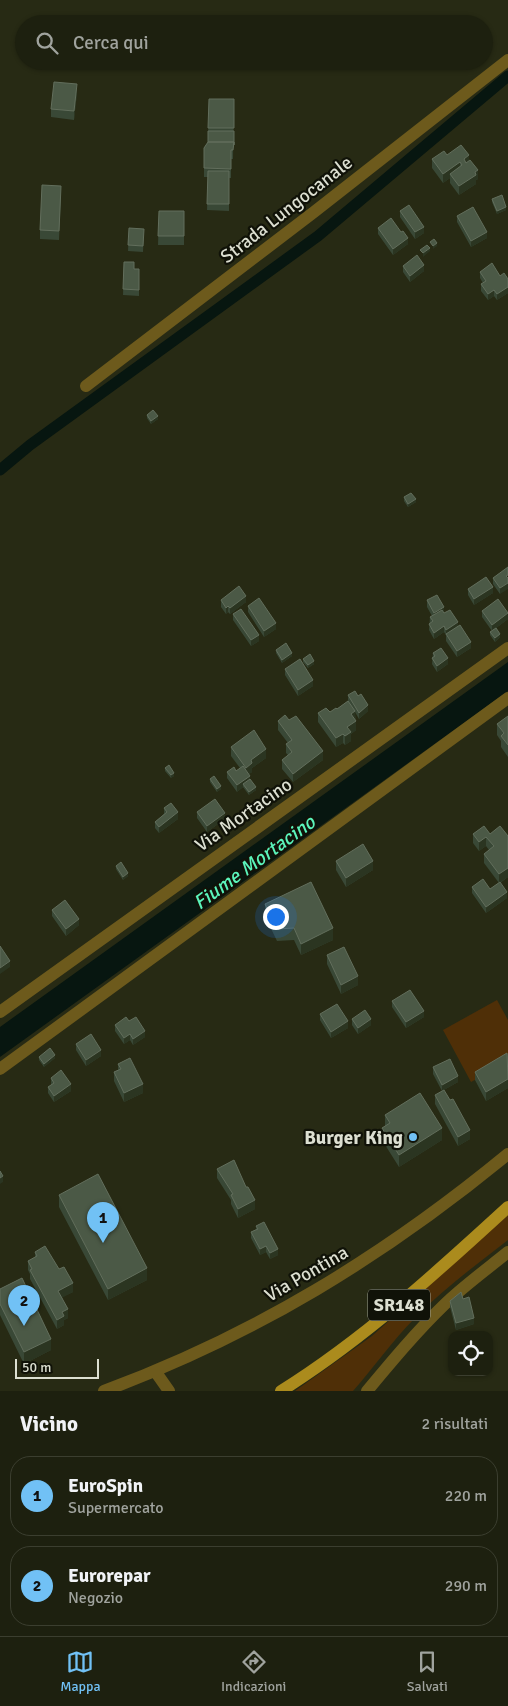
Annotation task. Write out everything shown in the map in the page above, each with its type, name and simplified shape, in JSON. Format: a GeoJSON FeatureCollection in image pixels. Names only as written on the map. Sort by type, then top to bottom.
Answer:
{"type":"FeatureCollection","features":[{"type":"Feature","properties":{"kind":"main road","name":"SR148"},"geometry":{"type":"LineString","coordinates":[[281,1391],[340,1351],[381,1320],[508,1207]]}},
{"type":"Feature","properties":{"kind":"street","name":"Strada Lungocanale"},"geometry":{"type":"LineString","coordinates":[[86,386],[314,212],[508,60]]}},
{"type":"Feature","properties":{"kind":"street","name":"Via Mortacino"},"geometry":{"type":"LineString","coordinates":[[0,1012],[508,648]]}},
{"type":"Feature","properties":{"kind":"street"},"geometry":{"type":"LineString","coordinates":[[0,1069],[508,698]]}},
{"type":"Feature","properties":{"kind":"street","name":"Via Pontina"},"geometry":{"type":"LineString","coordinates":[[104,1391],[156,1371],[241,1332],[348,1272],[415,1226],[508,1154]]}},
{"type":"Feature","properties":{"kind":"street"},"geometry":{"type":"LineString","coordinates":[[367,1391],[439,1310],[508,1252]]}},
{"type":"Feature","properties":{"kind":"street"},"geometry":{"type":"LineString","coordinates":[[156,1371],[160,1391]]}},
{"type":"Feature","properties":{"kind":"street"},"geometry":{"type":"LineString","coordinates":[[156,1371],[169,1391]]}},
{"type":"Feature","properties":{"kind":"shaded area"},"geometry":{"type":"Polygon","coordinates":[[[497,1000],[508,1020],[508,1062],[471,1082],[443,1030],[497,1000]]]}},
{"type":"Feature","properties":{"kind":"shaded area"},"geometry":{"type":"Polygon","coordinates":[[[508,1215],[508,1240],[426,1307],[353,1391],[295,1391],[372,1336],[508,1215]]]}},
{"type":"Feature","properties":{"kind":"water","name":"Fiume Mortacino"},"geometry":{"type":"Polygon","coordinates":[[[508,662],[508,691],[0,1057],[0,1027],[508,662]]]}},
{"type":"Feature","properties":{"kind":"building"},"geometry":{"type":"Polygon","coordinates":[[[54,82],[77,84],[74,111],[51,109],[54,82]]]}},
{"type":"Feature","properties":{"kind":"building"},"geometry":{"type":"Polygon","coordinates":[[[209,99],[234,99],[234,128],[208,128],[209,99]]]}},
{"type":"Feature","properties":{"kind":"building"},"geometry":{"type":"Polygon","coordinates":[[[208,131],[234,131],[234,142],[208,142],[208,131]]]}},
{"type":"Feature","properties":{"kind":"building"},"geometry":{"type":"Polygon","coordinates":[[[208,142],[234,142],[233,150],[231,150],[231,169],[204,168],[204,148],[208,142]]]}},
{"type":"Feature","properties":{"kind":"building"},"geometry":{"type":"Polygon","coordinates":[[[461,145],[469,155],[464,159],[466,163],[470,160],[478,170],[475,172],[476,175],[459,186],[450,174],[462,165],[460,162],[443,174],[432,159],[444,151],[447,155],[461,145]]]}},
{"type":"Feature","properties":{"kind":"building"},"geometry":{"type":"Polygon","coordinates":[[[208,171],[229,171],[229,204],[207,204],[208,171]]]}},
{"type":"Feature","properties":{"kind":"building"},"geometry":{"type":"Polygon","coordinates":[[[42,185],[61,186],[59,231],[40,230],[42,185]]]}},
{"type":"Feature","properties":{"kind":"building"},"geometry":{"type":"Polygon","coordinates":[[[502,195],[506,207],[497,211],[492,199],[502,195]]]}},
{"type":"Feature","properties":{"kind":"building"},"geometry":{"type":"Polygon","coordinates":[[[409,205],[424,227],[415,232],[400,211],[409,205]]]}},
{"type":"Feature","properties":{"kind":"building"},"geometry":{"type":"Polygon","coordinates":[[[473,207],[487,232],[471,241],[457,216],[473,207]]]}},
{"type":"Feature","properties":{"kind":"building"},"geometry":{"type":"Polygon","coordinates":[[[159,211],[184,211],[184,236],[158,236],[159,211]]]}},
{"type":"Feature","properties":{"kind":"building"},"geometry":{"type":"Polygon","coordinates":[[[391,218],[408,238],[393,249],[378,228],[391,218]]]}},
{"type":"Feature","properties":{"kind":"building"},"geometry":{"type":"Polygon","coordinates":[[[129,228],[144,229],[143,246],[128,245],[129,228]]]}},
{"type":"Feature","properties":{"kind":"building"},"geometry":{"type":"Polygon","coordinates":[[[434,239],[437,243],[433,246],[430,242],[434,239]]]}},
{"type":"Feature","properties":{"kind":"building"},"geometry":{"type":"Polygon","coordinates":[[[427,245],[430,248],[423,253],[420,250],[427,245]]]}},
{"type":"Feature","properties":{"kind":"building"},"geometry":{"type":"Polygon","coordinates":[[[417,255],[424,265],[410,276],[403,266],[417,255]]]}},
{"type":"Feature","properties":{"kind":"building"},"geometry":{"type":"Polygon","coordinates":[[[124,262],[134,262],[134,269],[139,269],[139,290],[123,289],[124,262]]]}},
{"type":"Feature","properties":{"kind":"building"},"geometry":{"type":"Polygon","coordinates":[[[492,263],[500,276],[504,273],[508,279],[508,287],[497,294],[494,290],[488,294],[481,284],[486,281],[480,272],[492,263]]]}},
{"type":"Feature","properties":{"kind":"building"},"geometry":{"type":"Polygon","coordinates":[[[153,410],[158,416],[151,421],[147,415],[153,410]]]}},
{"type":"Feature","properties":{"kind":"building"},"geometry":{"type":"Polygon","coordinates":[[[411,493],[416,499],[408,504],[404,497],[411,493]]]}},
{"type":"Feature","properties":{"kind":"building"},"geometry":{"type":"Polygon","coordinates":[[[508,567],[508,575],[506,576],[508,583],[500,588],[493,578],[508,567]]]}},
{"type":"Feature","properties":{"kind":"building"},"geometry":{"type":"Polygon","coordinates":[[[486,577],[493,587],[474,599],[468,589],[486,577]]]}},
{"type":"Feature","properties":{"kind":"building"},"geometry":{"type":"Polygon","coordinates":[[[239,586],[246,596],[230,608],[228,606],[226,608],[221,600],[239,586]]]}},
{"type":"Feature","properties":{"kind":"building"},"geometry":{"type":"Polygon","coordinates":[[[437,595],[444,607],[434,613],[427,600],[437,595]]]}},
{"type":"Feature","properties":{"kind":"building"},"geometry":{"type":"Polygon","coordinates":[[[259,598],[276,623],[264,631],[248,606],[259,598]]]}},
{"type":"Feature","properties":{"kind":"building"},"geometry":{"type":"Polygon","coordinates":[[[498,599],[508,613],[492,625],[482,611],[498,599]]]}},
{"type":"Feature","properties":{"kind":"building"},"geometry":{"type":"Polygon","coordinates":[[[241,609],[259,635],[251,640],[233,614],[241,609]]]}},
{"type":"Feature","properties":{"kind":"building"},"geometry":{"type":"Polygon","coordinates":[[[442,610],[444,613],[450,610],[458,622],[446,630],[444,626],[434,633],[429,624],[433,621],[430,617],[442,610]]]}},
{"type":"Feature","properties":{"kind":"building"},"geometry":{"type":"Polygon","coordinates":[[[460,625],[471,642],[457,651],[446,634],[460,625]]]}},
{"type":"Feature","properties":{"kind":"building"},"geometry":{"type":"Polygon","coordinates":[[[496,628],[500,634],[495,638],[490,632],[496,628]]]}},
{"type":"Feature","properties":{"kind":"building"},"geometry":{"type":"Polygon","coordinates":[[[286,643],[292,653],[282,660],[276,650],[286,643]]]}},
{"type":"Feature","properties":{"kind":"building"},"geometry":{"type":"Polygon","coordinates":[[[441,648],[448,658],[437,666],[432,658],[435,656],[433,653],[441,648]]]}},
{"type":"Feature","properties":{"kind":"building"},"geometry":{"type":"Polygon","coordinates":[[[310,654],[314,661],[308,665],[303,659],[310,654]]]}},
{"type":"Feature","properties":{"kind":"building"},"geometry":{"type":"Polygon","coordinates":[[[300,659],[313,680],[298,690],[285,669],[300,659]]]}},
{"type":"Feature","properties":{"kind":"building"},"geometry":{"type":"Polygon","coordinates":[[[355,691],[358,696],[361,694],[368,705],[359,713],[348,695],[355,691]]]}},
{"type":"Feature","properties":{"kind":"building"},"geometry":{"type":"Polygon","coordinates":[[[348,701],[355,711],[351,714],[356,721],[347,727],[351,732],[336,738],[318,713],[326,708],[330,712],[348,701]]]}},
{"type":"Feature","properties":{"kind":"building"},"geometry":{"type":"Polygon","coordinates":[[[285,715],[289,720],[296,716],[323,751],[293,774],[282,760],[292,752],[286,744],[292,740],[278,721],[285,715]]]}},
{"type":"Feature","properties":{"kind":"building"},"geometry":{"type":"Polygon","coordinates":[[[508,716],[508,745],[501,736],[504,733],[497,724],[508,716]]]}},
{"type":"Feature","properties":{"kind":"building"},"geometry":{"type":"Polygon","coordinates":[[[254,730],[266,749],[251,760],[252,763],[246,768],[231,747],[254,730]]]}},
{"type":"Feature","properties":{"kind":"building"},"geometry":{"type":"Polygon","coordinates":[[[169,765],[174,773],[171,775],[165,768],[169,765]]]}},
{"type":"Feature","properties":{"kind":"building"},"geometry":{"type":"Polygon","coordinates":[[[243,766],[250,776],[237,785],[227,772],[234,767],[236,771],[243,766]]]}},
{"type":"Feature","properties":{"kind":"building"},"geometry":{"type":"Polygon","coordinates":[[[214,776],[221,786],[217,789],[210,779],[214,776]]]}},
{"type":"Feature","properties":{"kind":"building"},"geometry":{"type":"Polygon","coordinates":[[[250,779],[256,787],[249,792],[243,784],[250,779]]]}},
{"type":"Feature","properties":{"kind":"building"},"geometry":{"type":"Polygon","coordinates":[[[215,799],[225,813],[207,826],[197,812],[215,799]]]}},
{"type":"Feature","properties":{"kind":"building"},"geometry":{"type":"Polygon","coordinates":[[[171,803],[178,812],[159,827],[155,822],[167,812],[164,808],[171,803]]]}},
{"type":"Feature","properties":{"kind":"building"},"geometry":{"type":"Polygon","coordinates":[[[484,826],[490,834],[500,826],[508,836],[508,868],[499,874],[484,854],[494,846],[486,837],[479,842],[473,834],[484,826]]]}},
{"type":"Feature","properties":{"kind":"building"},"geometry":{"type":"Polygon","coordinates":[[[363,844],[373,861],[346,878],[336,861],[363,844]]]}},
{"type":"Feature","properties":{"kind":"building"},"geometry":{"type":"Polygon","coordinates":[[[121,862],[128,873],[123,877],[116,866],[121,862]]]}},
{"type":"Feature","properties":{"kind":"building"},"geometry":{"type":"Polygon","coordinates":[[[483,879],[490,889],[500,882],[507,892],[486,907],[472,887],[483,879]]]}},
{"type":"Feature","properties":{"kind":"building"},"geometry":{"type":"Polygon","coordinates":[[[311,882],[333,928],[301,944],[294,928],[277,929],[265,904],[311,882]]]}},
{"type":"Feature","properties":{"kind":"building"},"geometry":{"type":"Polygon","coordinates":[[[65,900],[79,919],[66,929],[52,910],[65,900]]]}},
{"type":"Feature","properties":{"kind":"building"},"geometry":{"type":"Polygon","coordinates":[[[0,946],[10,961],[0,968],[0,946]]]}},
{"type":"Feature","properties":{"kind":"building"},"geometry":{"type":"Polygon","coordinates":[[[344,947],[358,976],[341,985],[327,955],[344,947]]]}},
{"type":"Feature","properties":{"kind":"building"},"geometry":{"type":"Polygon","coordinates":[[[410,990],[424,1011],[406,1022],[392,1001],[410,990]]]}},
{"type":"Feature","properties":{"kind":"building"},"geometry":{"type":"Polygon","coordinates":[[[337,1004],[348,1021],[331,1032],[320,1014],[337,1004]]]}},
{"type":"Feature","properties":{"kind":"building"},"geometry":{"type":"Polygon","coordinates":[[[365,1010],[371,1019],[358,1028],[352,1019],[365,1010]]]}},
{"type":"Feature","properties":{"kind":"building"},"geometry":{"type":"Polygon","coordinates":[[[126,1017],[129,1021],[136,1017],[145,1031],[133,1039],[130,1034],[124,1038],[115,1025],[126,1017]]]}},
{"type":"Feature","properties":{"kind":"building"},"geometry":{"type":"Polygon","coordinates":[[[91,1034],[101,1050],[86,1060],[76,1044],[91,1034]]]}},
{"type":"Feature","properties":{"kind":"building"},"geometry":{"type":"Polygon","coordinates":[[[50,1048],[55,1055],[44,1064],[39,1057],[50,1048]]]}},
{"type":"Feature","properties":{"kind":"building"},"geometry":{"type":"Polygon","coordinates":[[[507,1053],[508,1079],[486,1092],[475,1072],[507,1053]]]}},
{"type":"Feature","properties":{"kind":"building"},"geometry":{"type":"Polygon","coordinates":[[[130,1058],[143,1084],[124,1093],[114,1072],[121,1069],[118,1064],[130,1058]]]}},
{"type":"Feature","properties":{"kind":"building"},"geometry":{"type":"Polygon","coordinates":[[[450,1059],[458,1076],[442,1085],[433,1067],[450,1059]]]}},
{"type":"Feature","properties":{"kind":"building"},"geometry":{"type":"Polygon","coordinates":[[[61,1070],[71,1084],[54,1096],[48,1087],[54,1083],[51,1078],[61,1070]]]}},
{"type":"Feature","properties":{"kind":"building"},"geometry":{"type":"Polygon","coordinates":[[[444,1090],[450,1100],[453,1099],[470,1130],[458,1137],[435,1095],[444,1090]]]}},
{"type":"Feature","properties":{"kind":"building","name":"Burger King"},"geometry":{"type":"Polygon","coordinates":[[[420,1093],[442,1128],[399,1155],[382,1128],[390,1123],[385,1115],[420,1093]]]}},
{"type":"Feature","properties":{"kind":"building"},"geometry":{"type":"Polygon","coordinates":[[[234,1160],[246,1187],[248,1187],[255,1200],[238,1209],[231,1195],[233,1194],[217,1169],[234,1160]]]}},
{"type":"Feature","properties":{"kind":"building"},"geometry":{"type":"Polygon","coordinates":[[[98,1174],[147,1268],[108,1289],[59,1195],[98,1174]]]}},
{"type":"Feature","properties":{"kind":"building"},"geometry":{"type":"Polygon","coordinates":[[[264,1222],[278,1249],[270,1253],[266,1246],[260,1249],[251,1232],[258,1229],[256,1226],[264,1222]]]}},
{"type":"Feature","properties":{"kind":"building"},"geometry":{"type":"Polygon","coordinates":[[[45,1246],[59,1269],[64,1267],[73,1283],[58,1291],[68,1309],[62,1312],[64,1316],[57,1320],[30,1270],[32,1269],[28,1261],[37,1256],[35,1252],[45,1246]]]}},
{"type":"Feature","properties":{"kind":"building"},"geometry":{"type":"Polygon","coordinates":[[[22,1278],[51,1339],[24,1352],[0,1304],[0,1289],[22,1278]]]}},
{"type":"Feature","properties":{"kind":"building"},"geometry":{"type":"Polygon","coordinates":[[[461,1292],[463,1299],[469,1297],[474,1318],[456,1323],[450,1301],[461,1292]]]}},
{"type":"Feature","properties":{"kind":"waterway"},"geometry":{"type":"LineString","coordinates":[[0,470],[30,445],[318,236],[508,76]]}},
{"type":"Feature","properties":{"kind":"place","name":"Burger King"},"geometry":{"type":"Point","coordinates":[413,1137]}},
{"type":"Feature","properties":{"kind":"place","name":"EuroSpin"},"geometry":{"type":"Point","coordinates":[103,1243]}},
{"type":"Feature","properties":{"kind":"place","name":"Eurorepar"},"geometry":{"type":"Point","coordinates":[24,1326]}}]}
